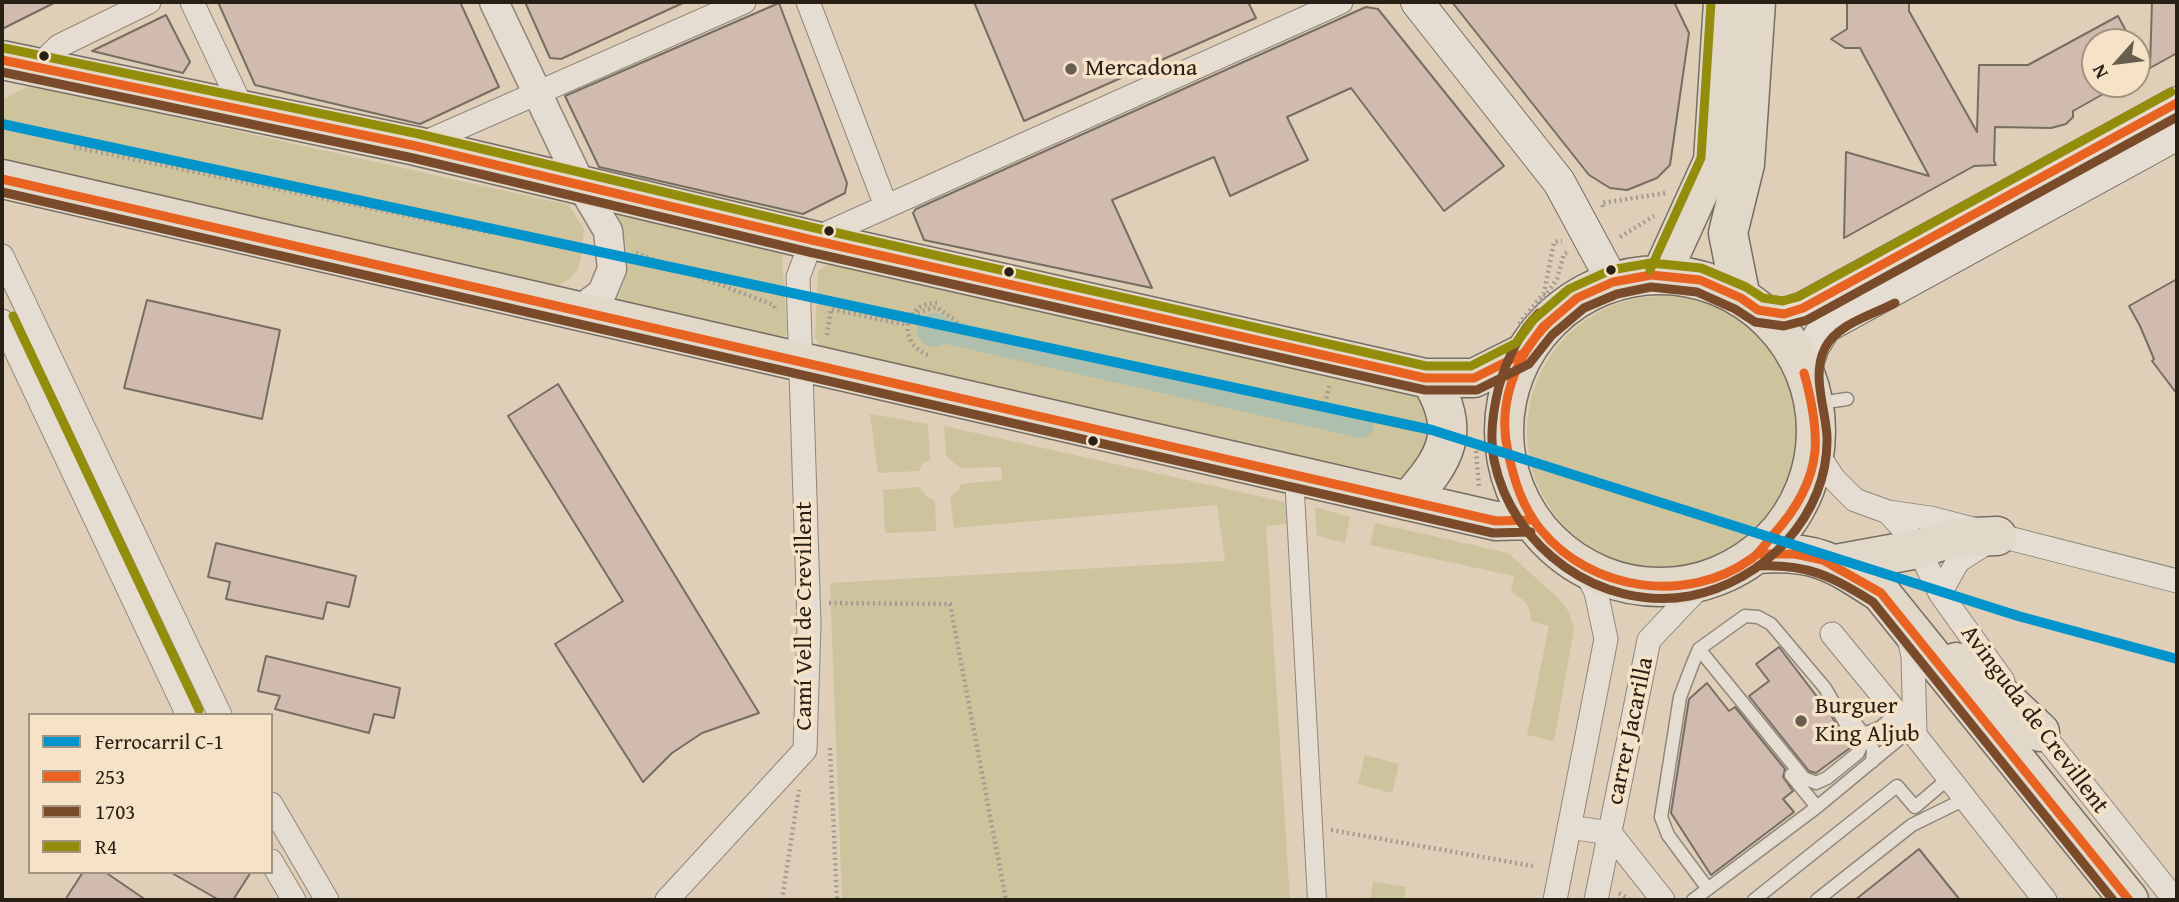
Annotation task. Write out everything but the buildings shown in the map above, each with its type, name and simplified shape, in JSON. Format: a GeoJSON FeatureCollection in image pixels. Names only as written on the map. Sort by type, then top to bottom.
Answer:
{"type":"FeatureCollection","features":[{"type":"Feature","properties":{"kind":"highway"},"geometry":{"type":"LineString","coordinates":[[1749,304],[1728,233],[1745,164],[1756,2]]}},
{"type":"Feature","properties":{"kind":"highway"},"geometry":{"type":"LineString","coordinates":[[1661,275],[1673,222],[1713,161],[1722,20]]}},
{"type":"Feature","properties":{"kind":"highway"},"geometry":{"type":"LineString","coordinates":[[19,70],[416,146],[812,240],[1430,377],[1474,378],[1519,341],[1543,327],[1577,298],[1613,282],[1661,275],[1700,280],[1749,304],[1785,338],[1821,392],[1815,450],[1799,502],[1780,531],[1758,554],[1734,569],[1704,582],[1656,588],[1620,583],[1584,568],[1555,547],[1531,520],[1515,491],[1506,460],[1504,422],[1519,341]]}},
{"type":"Feature","properties":{"kind":"highway"},"geometry":{"type":"LineString","coordinates":[[2,179],[1496,521],[1531,520]]}},
{"type":"Feature","properties":{"kind":"highway"},"geometry":{"type":"LineString","coordinates":[[1408,501],[1432,474],[1445,453],[1447,442],[1449,430],[1440,396],[1430,377]]}},
{"type":"Feature","properties":{"kind":"highway"},"geometry":{"type":"LineString","coordinates":[[1836,564],[1919,549],[1951,538],[1997,536]]}},
{"type":"Feature","properties":{"kind":"highway","name":"Avinguda de Crevillent"},"geometry":{"type":"LineString","coordinates":[[1758,554],[1807,554],[1836,564],[1881,593],[2129,900]]}},
{"type":"Feature","properties":{"kind":"highway"},"geometry":{"type":"LineString","coordinates":[[1913,632],[1980,676],[2040,732]]}},
{"type":"Feature","properties":{"kind":"main road"},"geometry":{"type":"LineString","coordinates":[[1417,2],[1602,240],[1613,282]]}},
{"type":"Feature","properties":{"kind":"main road"},"geometry":{"type":"LineString","coordinates":[[1749,304],[1784,314],[1803,308],[2177,103]]}},
{"type":"Feature","properties":{"kind":"main road"},"geometry":{"type":"LineString","coordinates":[[1821,392],[1813,347],[1825,327],[2177,134]]}},
{"type":"Feature","properties":{"kind":"street"},"geometry":{"type":"LineString","coordinates":[[19,70],[59,46],[149,2]]}},
{"type":"Feature","properties":{"kind":"street"},"geometry":{"type":"LineString","coordinates":[[192,2],[244,112]]}},
{"type":"Feature","properties":{"kind":"street"},"geometry":{"type":"LineString","coordinates":[[494,2],[582,187],[608,231],[612,269],[602,293],[578,311]]}},
{"type":"Feature","properties":{"kind":"street"},"geometry":{"type":"LineString","coordinates":[[416,146],[744,2]]}},
{"type":"Feature","properties":{"kind":"street"},"geometry":{"type":"LineString","coordinates":[[808,2],[887,206]]}},
{"type":"Feature","properties":{"kind":"street"},"geometry":{"type":"LineString","coordinates":[[812,240],[1341,2]]}},
{"type":"Feature","properties":{"kind":"street"},"geometry":{"type":"LineString","coordinates":[[1704,2],[1722,20]]}},
{"type":"Feature","properties":{"kind":"street","name":"Camí Vell de Crevillent"},"geometry":{"type":"LineString","coordinates":[[667,900],[805,750],[809,624],[798,277],[812,240]]}},
{"type":"Feature","properties":{"kind":"street"},"geometry":{"type":"LineString","coordinates":[[2,256],[219,713]]}},
{"type":"Feature","properties":{"kind":"street"},"geometry":{"type":"LineString","coordinates":[[2,321],[187,713]]}},
{"type":"Feature","properties":{"kind":"street"},"geometry":{"type":"LineString","coordinates":[[1815,450],[1834,479],[1855,500],[1888,512],[1930,518],[2177,581]]}},
{"type":"Feature","properties":{"kind":"street"},"geometry":{"type":"LineString","coordinates":[[1294,475],[1317,900]]}},
{"type":"Feature","properties":{"kind":"street","name":"Avinguda de Crevillent"},"geometry":{"type":"LineString","coordinates":[[1888,512],[1919,549],[1940,593],[2040,732],[2175,900]]}},
{"type":"Feature","properties":{"kind":"street"},"geometry":{"type":"LineString","coordinates":[[1940,593],[1958,561],[1997,536]]}},
{"type":"Feature","properties":{"kind":"street","name":"carrer Jacarilla"},"geometry":{"type":"LineString","coordinates":[[1555,900],[1606,639],[1596,592],[1584,568]]}},
{"type":"Feature","properties":{"kind":"street","name":"carrer Jacarilla"},"geometry":{"type":"LineString","coordinates":[[1596,900],[1649,640],[1704,582]]}},
{"type":"Feature","properties":{"kind":"street","name":"Avinguda de Crevillent"},"geometry":{"type":"LineString","coordinates":[[1908,726],[1913,632]]}},
{"type":"Feature","properties":{"kind":"street"},"geometry":{"type":"LineString","coordinates":[[1832,634],[2045,900]]}},
{"type":"Feature","properties":{"kind":"street"},"geometry":{"type":"LineString","coordinates":[[273,807],[327,900]]}},
{"type":"Feature","properties":{"kind":"street"},"geometry":{"type":"LineString","coordinates":[[1569,827],[1610,833],[1662,900]]}},
{"type":"Feature","properties":{"kind":"street"},"geometry":{"type":"LineString","coordinates":[[273,864],[294,900]]}},
{"type":"Feature","properties":{"kind":"lane"},"geometry":{"type":"LineString","coordinates":[[1708,889],[1668,835],[1661,817],[1680,697],[1699,649],[1745,616],[1758,617],[1771,624],[1864,734],[1872,749],[1872,762]]}},
{"type":"Feature","properties":{"kind":"lane"},"geometry":{"type":"LineString","coordinates":[[1699,649],[1804,779],[1816,783],[1844,765],[1860,748],[1825,688]]}},
{"type":"Feature","properties":{"kind":"lane"},"geometry":{"type":"LineString","coordinates":[[1699,649],[1699,658],[1706,669],[1817,807]]}},
{"type":"Feature","properties":{"kind":"lane"},"geometry":{"type":"LineString","coordinates":[[1864,734],[1881,727],[1908,726]]}},
{"type":"Feature","properties":{"kind":"lane"},"geometry":{"type":"LineString","coordinates":[[1693,900],[1817,807],[1872,762],[1908,726]]}},
{"type":"Feature","properties":{"kind":"lane"},"geometry":{"type":"LineString","coordinates":[[1754,900],[1897,786],[1915,807],[1949,778]]}},
{"type":"Feature","properties":{"kind":"lane"},"geometry":{"type":"LineString","coordinates":[[1817,900],[1912,825],[1965,799]]}},
{"type":"Feature","properties":{"kind":"path"},"geometry":{"type":"LineString","coordinates":[[74,147],[492,233]]}},
{"type":"Feature","properties":{"kind":"path"},"geometry":{"type":"LineString","coordinates":[[1519,341],[1544,293],[1554,242],[1602,240],[1673,222],[1672,192],[1602,203],[1607,236],[1602,240]]}},
{"type":"Feature","properties":{"kind":"path"},"geometry":{"type":"LineString","coordinates":[[635,253],[774,305],[775,315]]}},
{"type":"Feature","properties":{"kind":"path"},"geometry":{"type":"LineString","coordinates":[[826,299],[911,315],[936,307],[956,321],[960,329],[1325,407],[1331,378]]}},
{"type":"Feature","properties":{"kind":"path"},"geometry":{"type":"LineString","coordinates":[[928,355],[912,346],[907,325],[911,315],[920,306],[937,303]]}},
{"type":"Feature","properties":{"kind":"path"},"geometry":{"type":"LineString","coordinates":[[827,334],[831,309],[907,325]]}},
{"type":"Feature","properties":{"kind":"path"},"geometry":{"type":"LineString","coordinates":[[824,603],[950,604],[1006,900]]}},
{"type":"Feature","properties":{"kind":"path"},"geometry":{"type":"LineString","coordinates":[[830,738],[837,900]]}},
{"type":"Feature","properties":{"kind":"path"},"geometry":{"type":"LineString","coordinates":[[782,900],[805,750]]}},
{"type":"Feature","properties":{"kind":"path"},"geometry":{"type":"LineString","coordinates":[[1313,828],[1533,866]]}},
{"type":"Feature","properties":{"kind":"shaded area"},"geometry":{"type":"Polygon","coordinates":[[[30,85],[569,205],[584,229],[578,268],[567,280],[545,290],[18,171],[2,159],[2,100],[30,85]]]}},
{"type":"Feature","properties":{"kind":"shaded area"},"geometry":{"type":"Polygon","coordinates":[[[617,214],[782,254],[787,334],[776,342],[615,304],[625,280],[628,259],[617,214]]]}},
{"type":"Feature","properties":{"kind":"shaded area"},"geometry":{"type":"Polygon","coordinates":[[[835,260],[1424,394],[1440,406],[1425,468],[1401,477],[824,354],[815,337],[818,271],[835,260]]]}},
{"type":"Feature","properties":{"kind":"shaded area"},"geometry":{"type":"Polygon","coordinates":[[[1663,296],[1702,302],[1727,312],[1759,336],[1776,357],[1788,380],[1796,406],[1799,432],[1793,471],[1783,496],[1759,528],[1738,545],[1715,557],[1689,565],[1663,568],[1624,562],[1599,552],[1567,528],[1550,507],[1538,484],[1530,458],[1527,432],[1533,393],[1543,368],[1567,336],[1588,319],[1611,307],[1637,299],[1663,296]]]}},
{"type":"Feature","properties":{"kind":"shaded area"},"geometry":{"type":"Polygon","coordinates":[[[934,313],[946,318],[951,330],[946,342],[934,347],[922,342],[917,330],[922,318],[934,313]]]}},
{"type":"Feature","properties":{"kind":"shaded area"},"geometry":{"type":"Polygon","coordinates":[[[870,414],[928,424],[930,460],[922,464],[919,471],[878,473],[870,414]]]}},
{"type":"Feature","properties":{"kind":"shaded area"},"geometry":{"type":"Polygon","coordinates":[[[944,426],[1285,502],[1287,524],[1266,526],[1290,900],[842,900],[830,583],[1225,561],[1217,505],[954,528],[950,497],[958,491],[961,484],[1002,480],[1001,467],[960,468],[946,456],[944,426]]]}},
{"type":"Feature","properties":{"kind":"shaded area"},"geometry":{"type":"Polygon","coordinates":[[[920,487],[926,496],[935,501],[936,531],[885,533],[883,490],[920,487]]]}},
{"type":"Feature","properties":{"kind":"shaded area"},"geometry":{"type":"Polygon","coordinates":[[[1315,507],[1350,517],[1345,543],[1317,536],[1315,507]]]}},
{"type":"Feature","properties":{"kind":"shaded area"},"geometry":{"type":"Polygon","coordinates":[[[1375,523],[1508,553],[1558,598],[1569,612],[1574,629],[1554,741],[1527,735],[1549,626],[1531,621],[1526,604],[1511,592],[1514,576],[1370,545],[1375,523]]]}},
{"type":"Feature","properties":{"kind":"shaded area"},"geometry":{"type":"Polygon","coordinates":[[[1365,755],[1399,764],[1392,793],[1358,784],[1365,755]]]}},
{"type":"Feature","properties":{"kind":"shaded area"},"geometry":{"type":"Polygon","coordinates":[[[1373,881],[1406,887],[1404,900],[1370,900],[1373,881]]]}},
{"type":"Feature","properties":{"kind":"waterway"},"geometry":{"type":"LineString","coordinates":[[943,331],[1361,426]]}},
{"type":"Feature","properties":{"kind":"rail line","name":"C-1"},"geometry":{"type":"LineString","coordinates":[[2,124],[1432,430],[2018,616],[2177,659]]}},
{"type":"Feature","properties":{"kind":"transit line","name":"R4"},"geometry":{"type":"LineString","coordinates":[[1650,270],[1701,158],[1711,2]]}},
{"type":"Feature","properties":{"kind":"transit line","name":"R4"},"geometry":{"type":"LineString","coordinates":[[4,48],[419,134],[815,228],[1426,366],[1471,366],[1516,343],[1534,319],[1569,289],[1611,270],[1651,263],[1701,268],[1746,287],[1763,298],[1783,301],[1798,297],[2171,92]]}},
{"type":"Feature","properties":{"kind":"transit line","name":"253"},"geometry":{"type":"LineString","coordinates":[[2,60],[416,146],[812,240],[1425,378],[1474,378],[1524,353],[1543,327],[1577,298],[1613,282],[1651,275],[1700,280],[1741,298],[1758,310],[1784,314],[1803,308],[2177,103]]}},
{"type":"Feature","properties":{"kind":"transit line","name":"1703"},"geometry":{"type":"LineString","coordinates":[[2,72],[413,158],[809,252],[1425,390],[1477,390],[1529,364],[1552,335],[1584,308],[1617,294],[1651,287],[1697,292],[1735,309],[1755,322],[1784,326],[1807,320],[2177,117]]}},
{"type":"Feature","properties":{"kind":"transit line","name":"253"},"geometry":{"type":"LineString","coordinates":[[2,179],[1496,521],[1531,520]]}},
{"type":"Feature","properties":{"kind":"transit line","name":"1703"},"geometry":{"type":"LineString","coordinates":[[2,192],[1493,533],[1531,532]]}},
{"type":"Feature","properties":{"kind":"transit line","name":"1703"},"geometry":{"type":"LineString","coordinates":[[1539,313],[1525,329],[1510,356],[1495,404],[1493,451],[1504,492],[1520,521],[1540,546],[1565,567],[1593,583],[1624,594],[1656,598],[1690,596],[1717,588],[1743,576],[1766,560],[1787,540],[1804,518],[1817,493],[1825,466],[1827,437],[1819,381],[1825,348],[1846,326],[1895,303]]}},
{"type":"Feature","properties":{"kind":"transit line","name":"R4"},"geometry":{"type":"LineString","coordinates":[[13,316],[199,710]]}},
{"type":"Feature","properties":{"kind":"transit line","name":"253"},"geometry":{"type":"LineString","coordinates":[[1549,322],[1537,335],[1518,366],[1507,399],[1505,434],[1516,483],[1534,521],[1562,551],[1586,567],[1641,585],[1670,586],[1698,582],[1726,573],[1757,554],[1788,517],[1806,486],[1815,451],[1813,412],[1804,373]]}},
{"type":"Feature","properties":{"kind":"transit line","name":"253"},"geometry":{"type":"LineString","coordinates":[[1758,554],[1795,554],[1823,560],[1881,593],[2129,900]]}},
{"type":"Feature","properties":{"kind":"transit line","name":"1703"},"geometry":{"type":"LineString","coordinates":[[1758,566],[1791,567],[1819,574],[1845,585],[1873,602],[2113,900]]}},
{"type":"Feature","properties":{"kind":"place","name":"Mercadona"},"geometry":{"type":"Point","coordinates":[1071,69]}},
{"type":"Feature","properties":{"kind":"place","name":"Burguer King Aljub"},"geometry":{"type":"Point","coordinates":[1801,721]}}]}
